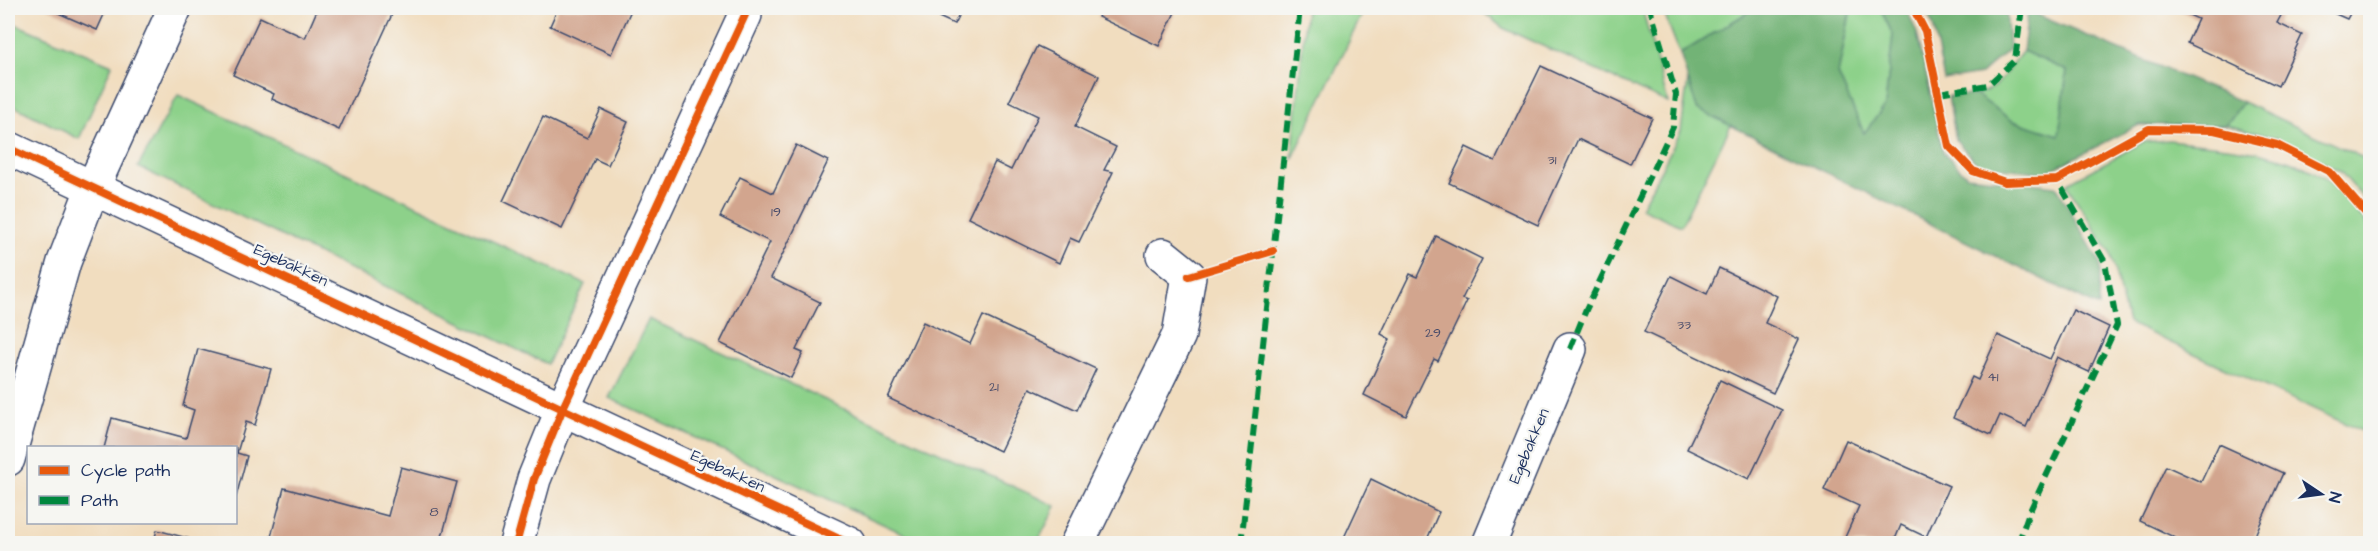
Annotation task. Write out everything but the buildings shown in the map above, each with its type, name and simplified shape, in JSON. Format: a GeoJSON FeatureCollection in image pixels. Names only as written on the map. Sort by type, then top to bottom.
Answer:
{"type":"FeatureCollection","features":[{"type":"Feature","properties":{"kind":"street"},"geometry":{"type":"LineString","coordinates":[[8,459],[64,262],[93,187],[175,8]]}},
{"type":"Feature","properties":{"kind":"street"},"geometry":{"type":"LineString","coordinates":[[516,543],[534,479],[563,408],[740,25],[745,8]]}},
{"type":"Feature","properties":{"kind":"street","name":"Egebakken"},"geometry":{"type":"LineString","coordinates":[[8,148],[850,543]]}},
{"type":"Feature","properties":{"kind":"street"},"geometry":{"type":"LineString","coordinates":[[1077,543],[1179,335],[1189,276],[1163,255]]}},
{"type":"Feature","properties":{"kind":"street","name":"Egebakken"},"geometry":{"type":"LineString","coordinates":[[1488,543],[1570,349]]}},
{"type":"Feature","properties":{"kind":"green space"},"geometry":{"type":"Polygon","coordinates":[[[1306,8],[1365,8],[1292,160],[1306,8]]]}},
{"type":"Feature","properties":{"kind":"green space"},"geometry":{"type":"Polygon","coordinates":[[[1478,8],[1642,8],[1668,103],[1503,28],[1478,8]]]}},
{"type":"Feature","properties":{"kind":"green space"},"geometry":{"type":"Polygon","coordinates":[[[1662,8],[1755,8],[1680,54],[1662,8]]]}},
{"type":"Feature","properties":{"kind":"green space"},"geometry":{"type":"Polygon","coordinates":[[[1755,8],[1851,8],[1838,74],[1864,133],[1885,106],[1893,35],[1880,8],[1906,8],[1917,33],[1943,152],[1967,176],[2056,186],[2100,263],[2099,307],[1697,109],[1680,54],[1755,8]]]}},
{"type":"Feature","properties":{"kind":"green space"},"geometry":{"type":"Polygon","coordinates":[[[1851,8],[1880,8],[1893,35],[1885,106],[1864,134],[1838,74],[1851,8]]]}},
{"type":"Feature","properties":{"kind":"green space"},"geometry":{"type":"Polygon","coordinates":[[[1924,8],[2006,8],[2009,49],[1981,74],[1944,80],[1933,25],[1924,8]]]}},
{"type":"Feature","properties":{"kind":"green space"},"geometry":{"type":"Polygon","coordinates":[[[2028,11],[2243,102],[2226,125],[2139,125],[2045,173],[1978,165],[1956,140],[1948,96],[1976,95],[2013,121],[2059,135],[2067,71],[2023,51],[2028,11]]]}},
{"type":"Feature","properties":{"kind":"green space"},"geometry":{"type":"Polygon","coordinates":[[[8,21],[112,65],[79,139],[8,103],[8,21]]]}},
{"type":"Feature","properties":{"kind":"green space"},"geometry":{"type":"Polygon","coordinates":[[[2023,51],[2067,71],[2059,136],[2013,121],[1976,95],[1995,87],[2023,51]]]}},
{"type":"Feature","properties":{"kind":"green space"},"geometry":{"type":"Polygon","coordinates":[[[1688,79],[1697,109],[1731,125],[1681,226],[1641,208],[1681,131],[1688,79]]]}},
{"type":"Feature","properties":{"kind":"green space"},"geometry":{"type":"Polygon","coordinates":[[[178,95],[585,284],[547,364],[138,167],[178,95]]]}},
{"type":"Feature","properties":{"kind":"green space"},"geometry":{"type":"Polygon","coordinates":[[[2243,102],[2370,161],[2370,206],[2340,171],[2277,138],[2226,125],[2243,102]]]}},
{"type":"Feature","properties":{"kind":"green space"},"geometry":{"type":"Polygon","coordinates":[[[2169,140],[2249,150],[2288,160],[2307,168],[2330,183],[2368,225],[2370,231],[2370,435],[2128,323],[2110,253],[2066,184],[2143,142],[2169,140]]]}},
{"type":"Feature","properties":{"kind":"green space"},"geometry":{"type":"Polygon","coordinates":[[[649,319],[1056,506],[1037,543],[924,543],[609,398],[649,319]]]}},
{"type":"Feature","properties":{"kind":"marked path"},"geometry":{"type":"LineString","coordinates":[[1241,544],[1300,8]]}},
{"type":"Feature","properties":{"kind":"marked path"},"geometry":{"type":"LineString","coordinates":[[1570,349],[1586,310],[1673,127],[1676,94],[1650,8]]}},
{"type":"Feature","properties":{"kind":"marked path"},"geometry":{"type":"LineString","coordinates":[[1939,93],[1988,85],[2015,60],[2022,8]]}},
{"type":"Feature","properties":{"kind":"marked path"},"geometry":{"type":"LineString","coordinates":[[2018,544],[2028,515],[2117,325],[2105,262],[2057,180]]}},
{"type":"Feature","properties":{"kind":"cycle path"},"geometry":{"type":"LineString","coordinates":[[516,544],[534,479],[563,408],[745,15],[745,8]]}},
{"type":"Feature","properties":{"kind":"cycle path"},"geometry":{"type":"LineString","coordinates":[[1913,8],[1925,31],[1949,146],[1973,171],[2005,182],[2057,180],[2149,129],[2214,130],[2277,145],[2330,172],[2370,218]]}},
{"type":"Feature","properties":{"kind":"cycle path"},"geometry":{"type":"LineString","coordinates":[[8,148],[850,544]]}},
{"type":"Feature","properties":{"kind":"cycle path"},"geometry":{"type":"LineString","coordinates":[[1189,276],[1273,251]]}}]}
